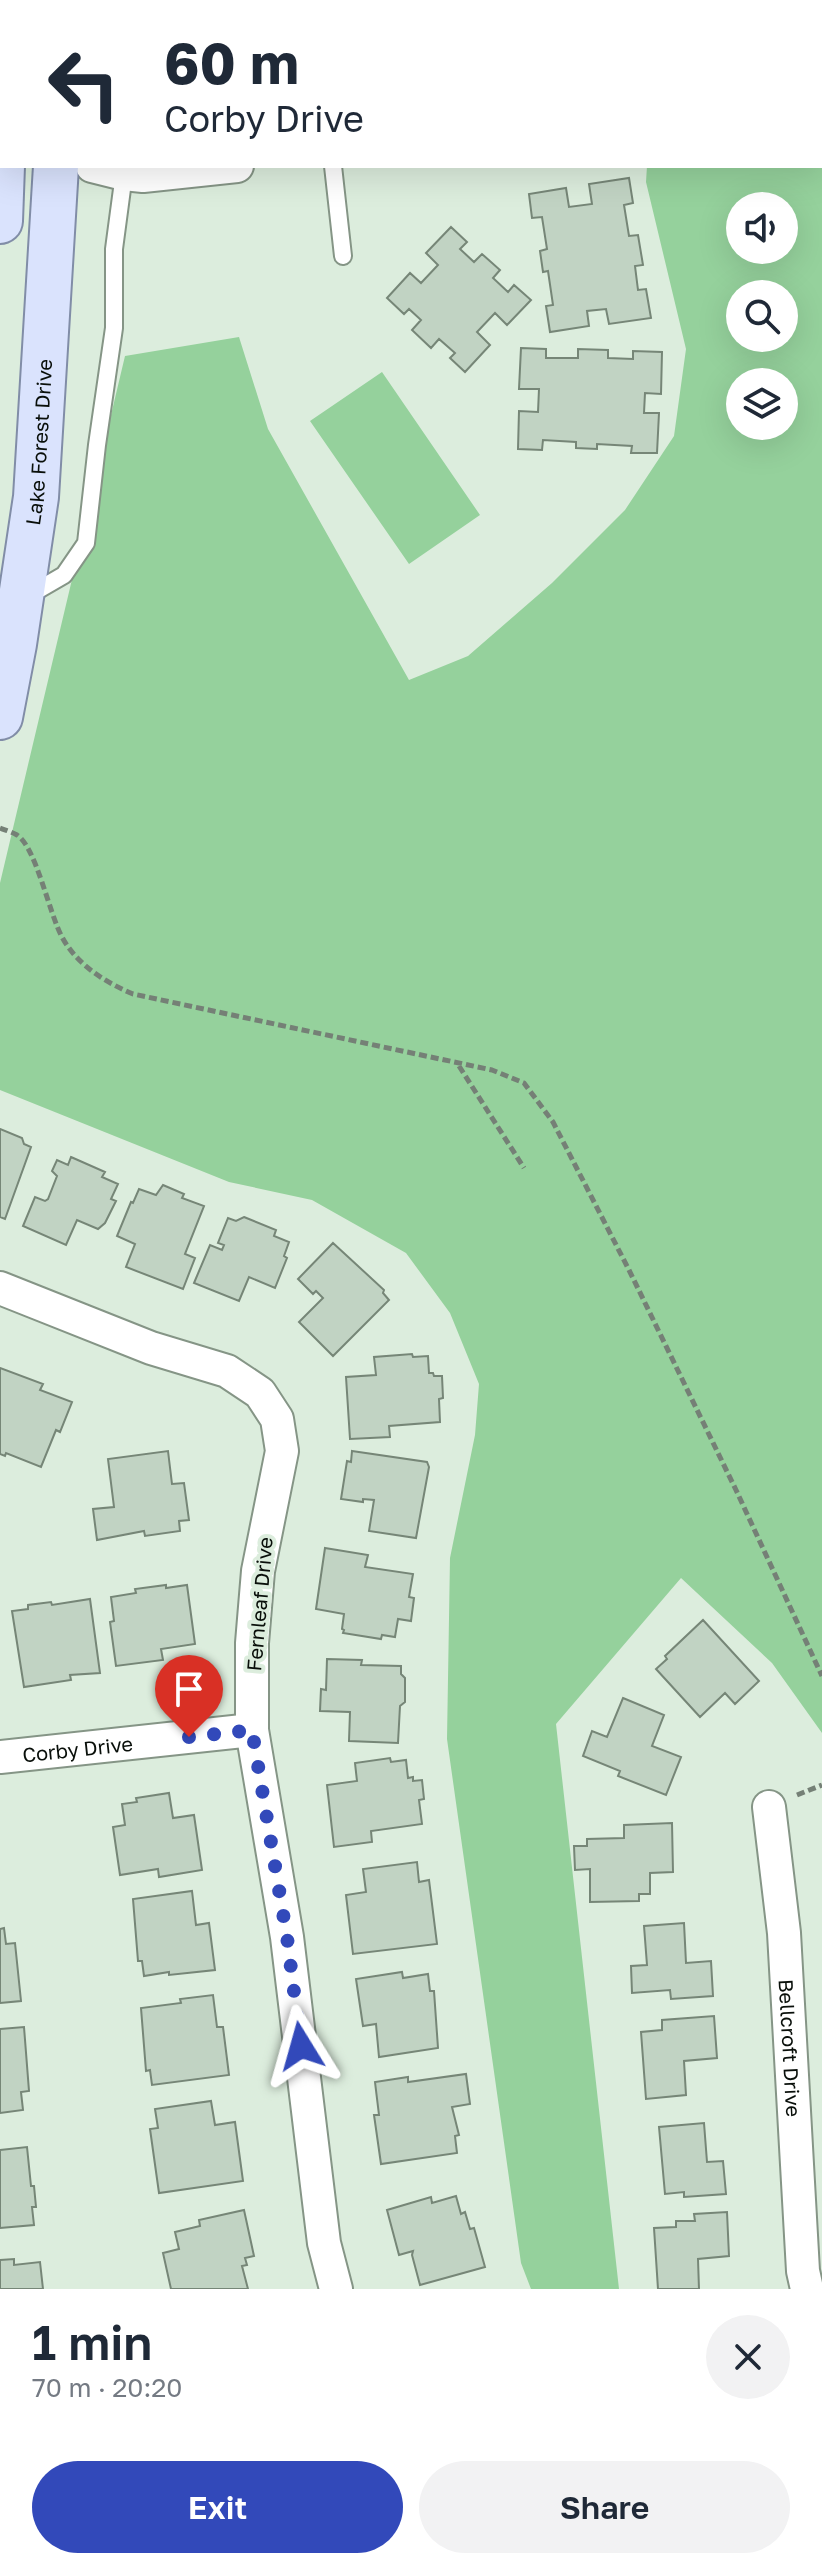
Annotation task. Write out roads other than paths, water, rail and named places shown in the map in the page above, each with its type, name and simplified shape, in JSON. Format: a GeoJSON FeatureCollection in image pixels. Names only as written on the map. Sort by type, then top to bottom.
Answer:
{"type":"FeatureCollection","features":[{"type":"Feature","properties":{"kind":"main road"},"geometry":{"type":"LineString","coordinates":[[0,221],[2,168]]}},
{"type":"Feature","properties":{"kind":"main road","name":"Lake Forest Drive"},"geometry":{"type":"LineString","coordinates":[[0,717],[36,497],[56,168]]}},
{"type":"Feature","properties":{"kind":"street"},"geometry":{"type":"LineString","coordinates":[[100,168],[143,176],[218,168]]}},
{"type":"Feature","properties":{"kind":"street","name":"Fernleaf Drive"},"geometry":{"type":"LineString","coordinates":[[0,1288],[151,1348],[227,1371],[260,1393],[277,1419],[282,1451],[258,1571],[252,1643],[252,1730],[287,1937],[324,2243],[336,2289]]}},
{"type":"Feature","properties":{"kind":"street","name":"Corby Drive"},"geometry":{"type":"LineString","coordinates":[[0,1757],[252,1730]]}},
{"type":"Feature","properties":{"kind":"street","name":"Bellcroft Drive"},"geometry":{"type":"LineString","coordinates":[[769,1807],[784,1933],[800,2229],[807,2289]]}},
{"type":"Feature","properties":{"kind":"lane"},"geometry":{"type":"LineString","coordinates":[[333,168],[343,256]]}},
{"type":"Feature","properties":{"kind":"lane"},"geometry":{"type":"LineString","coordinates":[[21,600],[64,575],[86,543],[114,328],[114,249],[124,174]]}}]}
